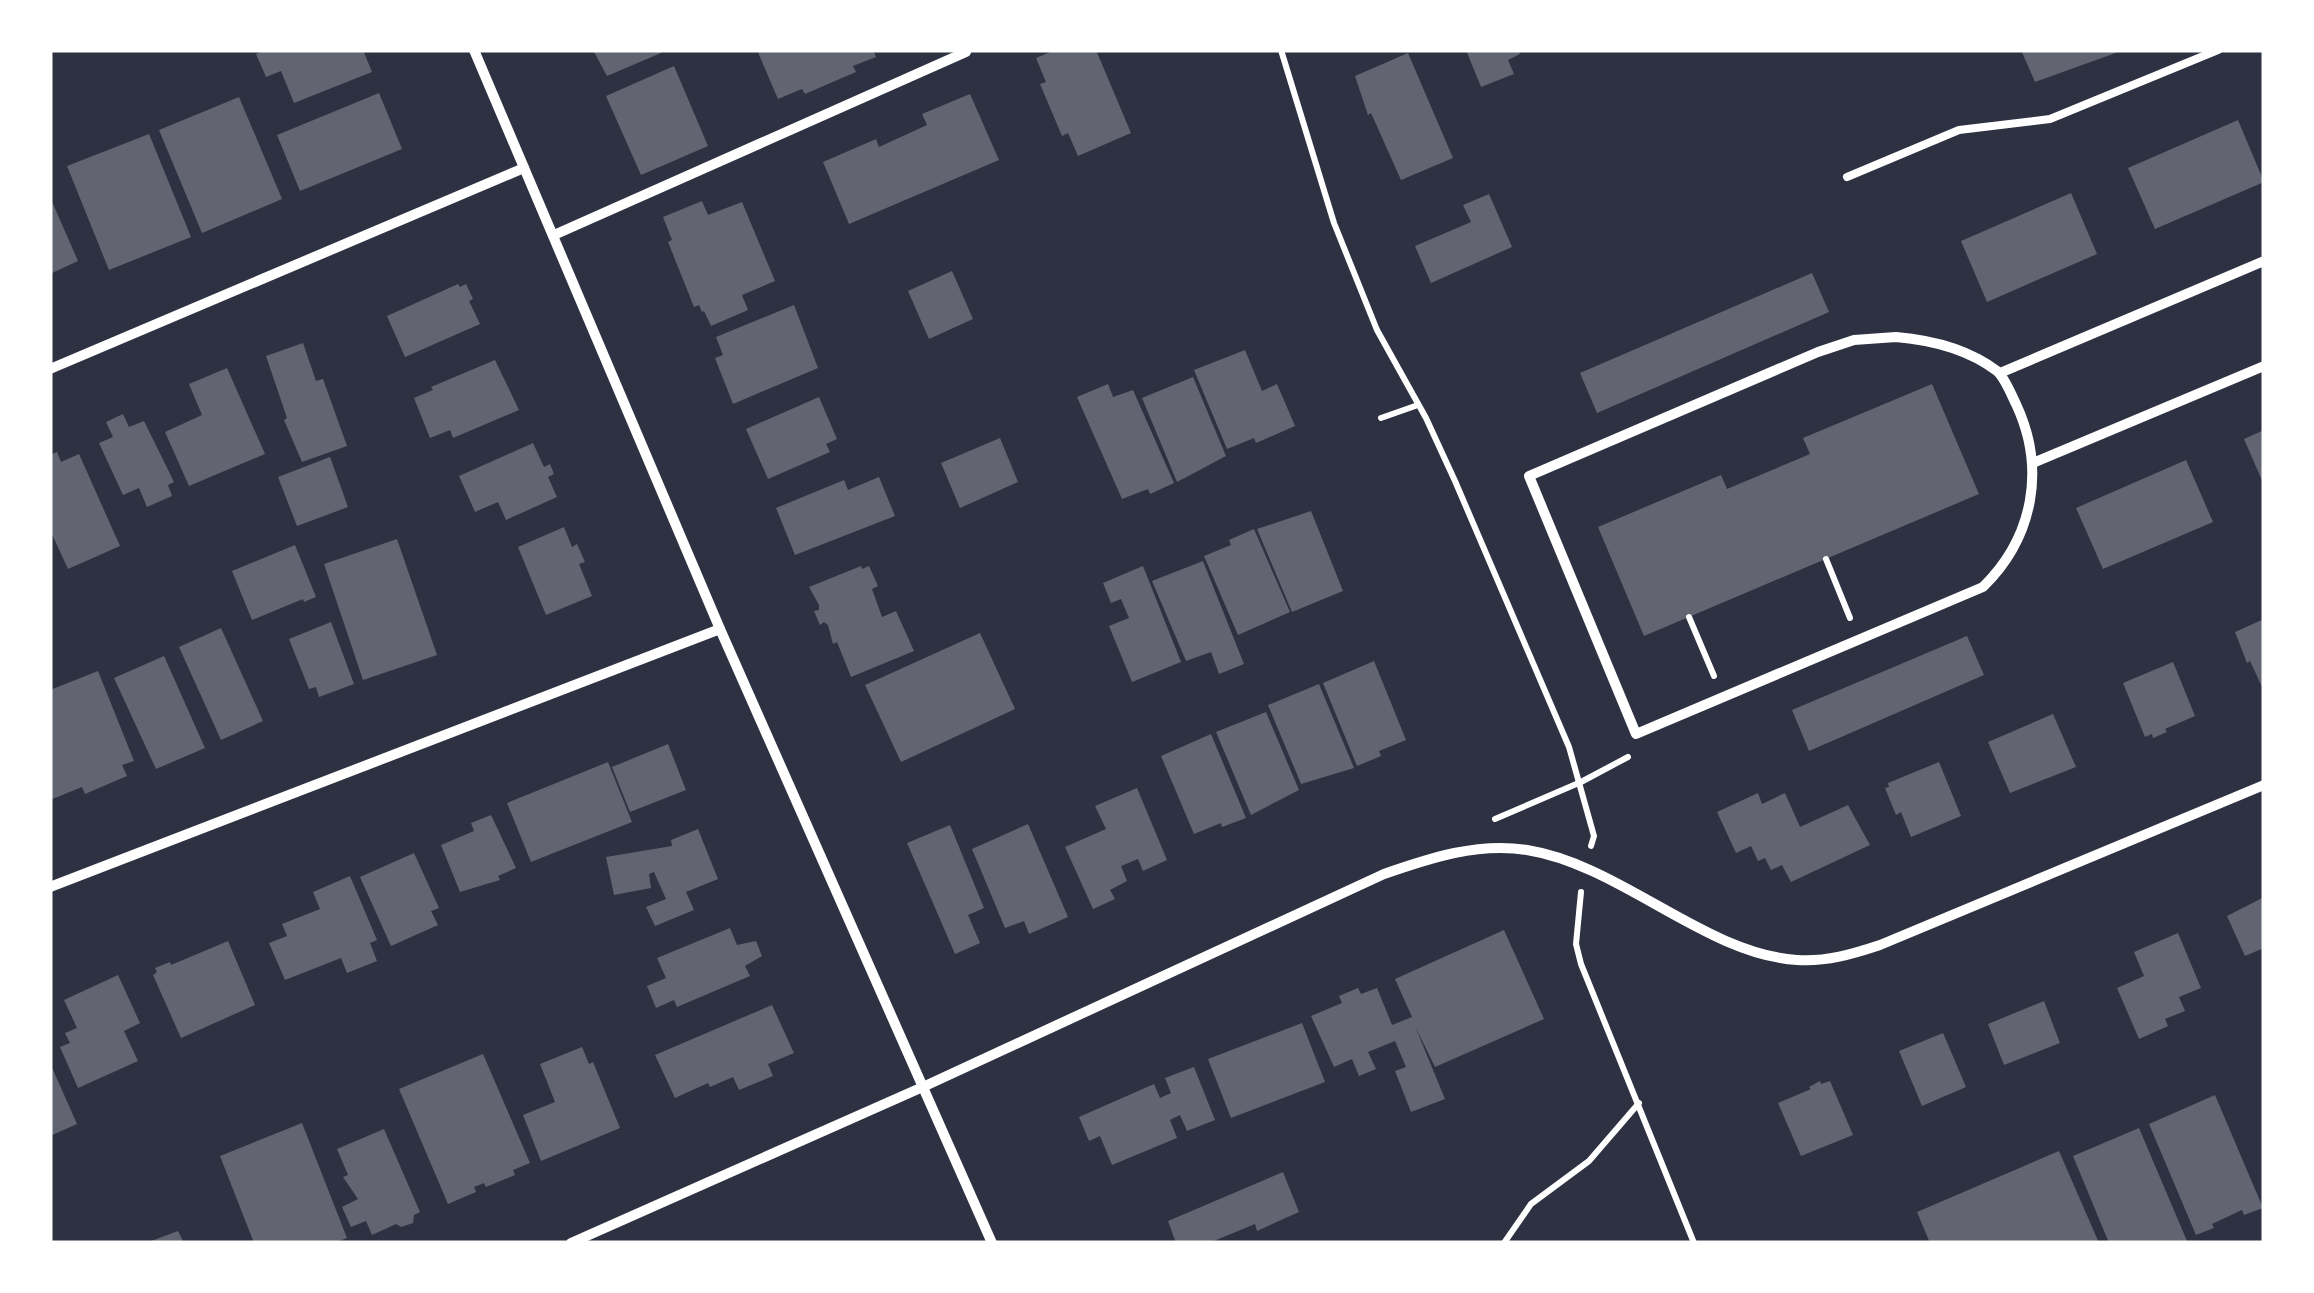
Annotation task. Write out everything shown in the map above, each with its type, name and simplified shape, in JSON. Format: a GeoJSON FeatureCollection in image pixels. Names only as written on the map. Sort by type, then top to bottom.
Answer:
{"type":"FeatureCollection","features":[{"type":"Feature","properties":{"kind":"street"},"geometry":{"type":"LineString","coordinates":[[474,50],[720,629],[992,1243]]}},
{"type":"Feature","properties":{"kind":"street"},"geometry":{"type":"LineString","coordinates":[[554,235],[966,52]]}},
{"type":"Feature","properties":{"kind":"street"},"geometry":{"type":"LineString","coordinates":[[50,369],[524,168]]}},
{"type":"Feature","properties":{"kind":"street"},"geometry":{"type":"LineString","coordinates":[[2000,373],[2264,261]]}},
{"type":"Feature","properties":{"kind":"street"},"geometry":{"type":"LineString","coordinates":[[1896,336],[1930,340],[2000,373],[2028,432],[2033,463],[2031,502],[2020,535],[2002,569],[1984,587],[1636,734],[1529,476],[1818,352],[1854,340],[1896,336]]}},
{"type":"Feature","properties":{"kind":"street"},"geometry":{"type":"LineString","coordinates":[[2033,463],[2264,366]]}},
{"type":"Feature","properties":{"kind":"street"},"geometry":{"type":"LineString","coordinates":[[50,887],[720,629]]}},
{"type":"Feature","properties":{"kind":"street"},"geometry":{"type":"LineString","coordinates":[[571,1243],[1409,866],[1437,857],[1494,848],[1527,850],[1586,868],[1728,941],[1795,960],[1824,960],[1880,945],[2264,785]]}},
{"type":"Feature","properties":{"kind":"lane"},"geometry":{"type":"LineString","coordinates":[[1848,177],[1958,130],[2050,118],[2218,50]]}},
{"type":"Feature","properties":{"kind":"path"},"geometry":{"type":"LineString","coordinates":[[1281,50],[1334,223],[1377,330],[1418,405],[1539,676],[1581,782],[1594,836],[1577,914],[1578,954],[1694,1243]]}},
{"type":"Feature","properties":{"kind":"path"},"geometry":{"type":"LineString","coordinates":[[1381,418],[1418,405]]}},
{"type":"Feature","properties":{"kind":"path"},"geometry":{"type":"LineString","coordinates":[[1826,559],[1859,639]]}},
{"type":"Feature","properties":{"kind":"path"},"geometry":{"type":"LineString","coordinates":[[1688,617],[1724,697]]}},
{"type":"Feature","properties":{"kind":"path"},"geometry":{"type":"LineString","coordinates":[[1494,820],[1627,760],[1636,734]]}},
{"type":"Feature","properties":{"kind":"path"},"geometry":{"type":"LineString","coordinates":[[1504,1243],[1531,1204],[1589,1161],[1639,1103]]}},
{"type":"Feature","properties":{"kind":"building"},"geometry":{"type":"Polygon","coordinates":[[[266,50],[363,50],[372,72],[294,103],[281,71],[266,77],[256,54],[266,50]]]}},
{"type":"Feature","properties":{"kind":"building"},"geometry":{"type":"Polygon","coordinates":[[[593,50],[660,50],[661,53],[607,76],[593,50]]]}},
{"type":"Feature","properties":{"kind":"building"},"geometry":{"type":"Polygon","coordinates":[[[757,50],[873,50],[876,57],[853,66],[856,72],[805,94],[802,89],[778,99],[757,50]]]}},
{"type":"Feature","properties":{"kind":"building"},"geometry":{"type":"Polygon","coordinates":[[[1055,50],[1096,50],[1131,133],[1078,156],[1068,133],[1062,136],[1040,84],[1046,82],[1036,58],[1055,50]]]}},
{"type":"Feature","properties":{"kind":"building"},"geometry":{"type":"Polygon","coordinates":[[[1466,50],[1518,50],[1520,54],[1508,60],[1514,74],[1481,87],[1466,50]]]}},
{"type":"Feature","properties":{"kind":"building"},"geometry":{"type":"Polygon","coordinates":[[[2021,50],[2124,50],[2035,82],[2021,50]]]}},
{"type":"Feature","properties":{"kind":"building"},"geometry":{"type":"Polygon","coordinates":[[[1408,53],[1453,158],[1401,180],[1371,113],[1368,115],[1355,76],[1408,53]]]}},
{"type":"Feature","properties":{"kind":"building"},"geometry":{"type":"Polygon","coordinates":[[[674,66],[708,146],[641,175],[606,96],[674,66]]]}},
{"type":"Feature","properties":{"kind":"building"},"geometry":{"type":"Polygon","coordinates":[[[379,93],[402,149],[300,191],[277,135],[379,93]]]}},
{"type":"Feature","properties":{"kind":"building"},"geometry":{"type":"Polygon","coordinates":[[[970,94],[999,160],[849,224],[823,162],[876,139],[879,147],[927,125],[922,114],[970,94]]]}},
{"type":"Feature","properties":{"kind":"building"},"geometry":{"type":"Polygon","coordinates":[[[239,97],[282,199],[202,233],[159,130],[239,97]]]}},
{"type":"Feature","properties":{"kind":"building"},"geometry":{"type":"Polygon","coordinates":[[[2238,120],[2264,182],[2155,229],[2128,168],[2238,120]]]}},
{"type":"Feature","properties":{"kind":"building"},"geometry":{"type":"Polygon","coordinates":[[[149,134],[191,237],[109,270],[67,166],[149,134]]]}},
{"type":"Feature","properties":{"kind":"building"},"geometry":{"type":"Polygon","coordinates":[[[2071,193],[2097,254],[1987,302],[1961,241],[2071,193]]]}},
{"type":"Feature","properties":{"kind":"building"},"geometry":{"type":"Polygon","coordinates":[[[1489,194],[1512,247],[1431,283],[1415,246],[1471,222],[1463,205],[1489,194]]]}},
{"type":"Feature","properties":{"kind":"building"},"geometry":{"type":"Polygon","coordinates":[[[50,197],[78,261],[50,274],[50,197]]]}},
{"type":"Feature","properties":{"kind":"building"},"geometry":{"type":"Polygon","coordinates":[[[702,201],[708,215],[742,202],[775,281],[742,295],[748,310],[711,326],[699,305],[694,307],[668,242],[672,240],[663,217],[702,201]]]}},
{"type":"Feature","properties":{"kind":"building"},"geometry":{"type":"Polygon","coordinates":[[[952,271],[973,319],[929,339],[908,291],[952,271]]]}},
{"type":"Feature","properties":{"kind":"building"},"geometry":{"type":"Polygon","coordinates":[[[1812,273],[1829,312],[1597,413],[1580,373],[1812,273]]]}},
{"type":"Feature","properties":{"kind":"building"},"geometry":{"type":"Polygon","coordinates":[[[458,284],[466,284],[480,324],[405,357],[387,316],[458,284]]]}},
{"type":"Feature","properties":{"kind":"building"},"geometry":{"type":"Polygon","coordinates":[[[794,305],[818,368],[733,404],[715,358],[723,355],[716,337],[794,305]]]}},
{"type":"Feature","properties":{"kind":"building"},"geometry":{"type":"Polygon","coordinates":[[[303,343],[316,381],[323,379],[347,446],[302,462],[284,420],[287,418],[266,356],[303,343]]]}},
{"type":"Feature","properties":{"kind":"building"},"geometry":{"type":"Polygon","coordinates":[[[1245,350],[1262,391],[1277,384],[1295,426],[1256,443],[1254,438],[1227,449],[1194,370],[1245,350]]]}},
{"type":"Feature","properties":{"kind":"building"},"geometry":{"type":"Polygon","coordinates":[[[495,360],[519,410],[453,438],[450,430],[430,438],[414,398],[495,360]]]}},
{"type":"Feature","properties":{"kind":"building"},"geometry":{"type":"Polygon","coordinates":[[[227,368],[265,454],[189,486],[165,432],[202,415],[189,384],[227,368]]]}},
{"type":"Feature","properties":{"kind":"building"},"geometry":{"type":"Polygon","coordinates":[[[1193,377],[1226,456],[1177,482],[1142,398],[1193,377]]]}},
{"type":"Feature","properties":{"kind":"building"},"geometry":{"type":"Polygon","coordinates":[[[1108,384],[1113,397],[1133,390],[1174,483],[1150,494],[1148,489],[1122,499],[1077,397],[1108,384]]]}},
{"type":"Feature","properties":{"kind":"building"},"geometry":{"type":"Polygon","coordinates":[[[1932,384],[1979,494],[1644,636],[1598,527],[1721,475],[1727,489],[1810,454],[1803,438],[1932,384]]]}},
{"type":"Feature","properties":{"kind":"building"},"geometry":{"type":"Polygon","coordinates":[[[819,397],[837,439],[826,444],[830,452],[768,479],[746,429],[819,397]]]}},
{"type":"Feature","properties":{"kind":"building"},"geometry":{"type":"Polygon","coordinates":[[[123,414],[129,427],[144,421],[174,482],[168,485],[172,496],[147,507],[139,488],[123,495],[99,443],[113,437],[106,422],[123,414]]]}},
{"type":"Feature","properties":{"kind":"building"},"geometry":{"type":"Polygon","coordinates":[[[2264,430],[2264,485],[2244,439],[2264,430]]]}},
{"type":"Feature","properties":{"kind":"building"},"geometry":{"type":"Polygon","coordinates":[[[1000,438],[1018,482],[960,508],[941,463],[1000,438]]]}},
{"type":"Feature","properties":{"kind":"building"},"geometry":{"type":"Polygon","coordinates":[[[533,443],[544,467],[550,464],[554,474],[548,477],[557,497],[506,520],[498,502],[475,512],[459,476],[533,443]]]}},
{"type":"Feature","properties":{"kind":"building"},"geometry":{"type":"Polygon","coordinates":[[[57,452],[61,462],[79,454],[120,546],[68,569],[50,530],[50,455],[57,452]]]}},
{"type":"Feature","properties":{"kind":"building"},"geometry":{"type":"Polygon","coordinates":[[[330,457],[348,507],[297,526],[278,477],[330,457]]]}},
{"type":"Feature","properties":{"kind":"building"},"geometry":{"type":"Polygon","coordinates":[[[2186,460],[2213,522],[2103,569],[2076,508],[2186,460]]]}},
{"type":"Feature","properties":{"kind":"building"},"geometry":{"type":"Polygon","coordinates":[[[879,477],[895,516],[795,555],[776,508],[844,480],[848,490],[879,477]]]}},
{"type":"Feature","properties":{"kind":"building"},"geometry":{"type":"Polygon","coordinates":[[[1311,511],[1343,591],[1292,612],[1257,529],[1311,511]]]}},
{"type":"Feature","properties":{"kind":"building"},"geometry":{"type":"Polygon","coordinates":[[[564,527],[572,547],[577,544],[585,562],[579,564],[592,596],[546,615],[518,547],[564,527]]]}},
{"type":"Feature","properties":{"kind":"building"},"geometry":{"type":"Polygon","coordinates":[[[1254,529],[1290,612],[1238,635],[1204,556],[1231,545],[1229,540],[1254,529]]]}},
{"type":"Feature","properties":{"kind":"building"},"geometry":{"type":"Polygon","coordinates":[[[397,539],[437,655],[363,680],[324,564],[397,539]]]}},
{"type":"Feature","properties":{"kind":"building"},"geometry":{"type":"Polygon","coordinates":[[[295,545],[316,597],[252,620],[232,571],[295,545]]]}},
{"type":"Feature","properties":{"kind":"building"},"geometry":{"type":"Polygon","coordinates":[[[1203,561],[1244,664],[1219,674],[1211,652],[1186,661],[1152,581],[1203,561]]]}},
{"type":"Feature","properties":{"kind":"building"},"geometry":{"type":"Polygon","coordinates":[[[869,566],[878,586],[872,589],[882,617],[896,611],[914,651],[851,677],[837,642],[833,644],[828,625],[820,625],[814,611],[819,610],[819,605],[809,587],[869,566]]]}},
{"type":"Feature","properties":{"kind":"building"},"geometry":{"type":"Polygon","coordinates":[[[1143,566],[1181,662],[1132,682],[1109,626],[1129,618],[1121,599],[1111,603],[1103,583],[1143,566]]]}},
{"type":"Feature","properties":{"kind":"building"},"geometry":{"type":"Polygon","coordinates":[[[2264,619],[2264,691],[2235,632],[2264,619]]]}},
{"type":"Feature","properties":{"kind":"building"},"geometry":{"type":"Polygon","coordinates":[[[331,622],[354,684],[319,697],[316,687],[309,689],[289,639],[331,622]]]}},
{"type":"Feature","properties":{"kind":"building"},"geometry":{"type":"Polygon","coordinates":[[[221,628],[263,721],[221,740],[179,647],[221,628]]]}},
{"type":"Feature","properties":{"kind":"building"},"geometry":{"type":"Polygon","coordinates":[[[980,633],[1015,709],[901,762],[865,685],[980,633]]]}},
{"type":"Feature","properties":{"kind":"building"},"geometry":{"type":"Polygon","coordinates":[[[1967,636],[1984,675],[1809,751],[1792,710],[1967,636]]]}},
{"type":"Feature","properties":{"kind":"building"},"geometry":{"type":"Polygon","coordinates":[[[164,656],[205,748],[156,769],[114,678],[164,656]]]}},
{"type":"Feature","properties":{"kind":"building"},"geometry":{"type":"Polygon","coordinates":[[[1374,661],[1406,740],[1357,766],[1323,683],[1374,661]]]}},
{"type":"Feature","properties":{"kind":"building"},"geometry":{"type":"Polygon","coordinates":[[[2173,662],[2195,716],[2153,738],[2152,734],[2145,737],[2123,683],[2173,662]]]}},
{"type":"Feature","properties":{"kind":"building"},"geometry":{"type":"Polygon","coordinates":[[[98,671],[134,761],[122,765],[127,776],[85,794],[82,787],[50,800],[50,690],[98,671]]]}},
{"type":"Feature","properties":{"kind":"building"},"geometry":{"type":"Polygon","coordinates":[[[1319,684],[1354,768],[1301,784],[1268,705],[1319,684]]]}},
{"type":"Feature","properties":{"kind":"building"},"geometry":{"type":"Polygon","coordinates":[[[1266,712],[1299,790],[1251,815],[1216,732],[1266,712]]]}},
{"type":"Feature","properties":{"kind":"building"},"geometry":{"type":"Polygon","coordinates":[[[2053,714],[2076,767],[2010,793],[1988,742],[2053,714]]]}},
{"type":"Feature","properties":{"kind":"building"},"geometry":{"type":"Polygon","coordinates":[[[1211,734],[1246,818],[1194,834],[1161,756],[1211,734]]]}},
{"type":"Feature","properties":{"kind":"building"},"geometry":{"type":"Polygon","coordinates":[[[668,744],[686,790],[630,812],[612,767],[668,744]]]}},
{"type":"Feature","properties":{"kind":"building"},"geometry":{"type":"Polygon","coordinates":[[[608,762],[632,822],[531,862],[507,803],[608,762]]]}},
{"type":"Feature","properties":{"kind":"building"},"geometry":{"type":"Polygon","coordinates":[[[1939,762],[1961,816],[1911,837],[1885,788],[1888,783],[1939,762]]]}},
{"type":"Feature","properties":{"kind":"building"},"geometry":{"type":"Polygon","coordinates":[[[1137,788],[1167,860],[1143,871],[1138,859],[1121,866],[1127,881],[1110,890],[1115,899],[1093,909],[1065,847],[1106,829],[1095,806],[1137,788]]]}},
{"type":"Feature","properties":{"kind":"building"},"geometry":{"type":"Polygon","coordinates":[[[1758,793],[1762,804],[1785,793],[1800,827],[1848,805],[1870,845],[1791,882],[1782,865],[1771,870],[1765,858],[1758,861],[1751,846],[1736,853],[1717,812],[1758,793]]]}},
{"type":"Feature","properties":{"kind":"building"},"geometry":{"type":"Polygon","coordinates":[[[491,815],[516,868],[498,876],[500,880],[460,892],[441,845],[474,831],[471,823],[491,815]]]}},
{"type":"Feature","properties":{"kind":"building"},"geometry":{"type":"Polygon","coordinates":[[[1028,824],[1068,917],[1029,934],[1024,921],[1005,928],[972,849],[1028,824]]]}},
{"type":"Feature","properties":{"kind":"building"},"geometry":{"type":"Polygon","coordinates":[[[950,825],[984,908],[968,915],[980,943],[955,954],[907,843],[950,825]]]}},
{"type":"Feature","properties":{"kind":"building"},"geometry":{"type":"Polygon","coordinates":[[[698,829],[718,879],[686,892],[694,910],[655,926],[646,907],[666,899],[654,872],[649,874],[651,888],[614,895],[606,857],[672,846],[671,840],[698,829]]]}},
{"type":"Feature","properties":{"kind":"building"},"geometry":{"type":"Polygon","coordinates":[[[414,853],[439,908],[431,911],[438,925],[391,946],[360,877],[414,853]]]}},
{"type":"Feature","properties":{"kind":"building"},"geometry":{"type":"Polygon","coordinates":[[[350,876],[377,940],[370,943],[377,961],[347,973],[341,958],[285,980],[269,943],[287,936],[282,924],[320,909],[313,892],[350,876]]]}},
{"type":"Feature","properties":{"kind":"building"},"geometry":{"type":"Polygon","coordinates":[[[2264,897],[2264,948],[2245,956],[2227,916],[2264,897]]]}},
{"type":"Feature","properties":{"kind":"building"},"geometry":{"type":"Polygon","coordinates":[[[730,928],[737,945],[756,941],[762,956],[745,966],[750,976],[677,1007],[674,1000],[656,1008],[647,986],[666,978],[657,958],[730,928]]]}},
{"type":"Feature","properties":{"kind":"building"},"geometry":{"type":"Polygon","coordinates":[[[1504,930],[1544,1019],[1435,1067],[1415,1026],[1445,1099],[1411,1112],[1395,1071],[1406,1067],[1395,1041],[1368,1052],[1376,1069],[1359,1076],[1352,1059],[1334,1067],[1311,1016],[1342,1003],[1339,996],[1358,988],[1361,994],[1377,988],[1392,1025],[1412,1017],[1395,979],[1504,930]]]}},
{"type":"Feature","properties":{"kind":"building"},"geometry":{"type":"Polygon","coordinates":[[[2178,933],[2201,988],[2179,997],[2185,1011],[2165,1019],[2168,1026],[2139,1039],[2117,988],[2144,976],[2134,952],[2178,933]]]}},
{"type":"Feature","properties":{"kind":"building"},"geometry":{"type":"Polygon","coordinates":[[[228,941],[255,1005],[181,1038],[153,975],[157,972],[155,968],[228,941]]]}},
{"type":"Feature","properties":{"kind":"building"},"geometry":{"type":"Polygon","coordinates":[[[118,975],[140,1023],[124,1031],[138,1061],[78,1088],[60,1047],[70,1043],[65,1033],[77,1028],[64,1000],[118,975]]]}},
{"type":"Feature","properties":{"kind":"building"},"geometry":{"type":"Polygon","coordinates":[[[2044,1001],[2060,1043],[2004,1065],[1988,1024],[2044,1001]]]}},
{"type":"Feature","properties":{"kind":"building"},"geometry":{"type":"Polygon","coordinates":[[[772,1005],[794,1053],[768,1064],[773,1076],[739,1090],[733,1077],[675,1098],[655,1055],[772,1005]]]}},
{"type":"Feature","properties":{"kind":"building"},"geometry":{"type":"Polygon","coordinates":[[[1302,1023],[1325,1082],[1231,1118],[1208,1059],[1302,1023]]]}},
{"type":"Feature","properties":{"kind":"building"},"geometry":{"type":"Polygon","coordinates":[[[1943,1033],[1966,1087],[1922,1106],[1899,1051],[1943,1033]]]}},
{"type":"Feature","properties":{"kind":"building"},"geometry":{"type":"Polygon","coordinates":[[[582,1047],[589,1064],[593,1062],[620,1128],[541,1161],[523,1115],[555,1102],[540,1064],[582,1047]]]}},
{"type":"Feature","properties":{"kind":"building"},"geometry":{"type":"Polygon","coordinates":[[[483,1054],[530,1163],[513,1170],[515,1175],[486,1187],[484,1183],[474,1187],[476,1192],[448,1204],[399,1089],[483,1054]]]}},
{"type":"Feature","properties":{"kind":"building"},"geometry":{"type":"Polygon","coordinates":[[[50,1063],[77,1124],[50,1136],[50,1063]]]}},
{"type":"Feature","properties":{"kind":"building"},"geometry":{"type":"Polygon","coordinates":[[[1194,1067],[1215,1120],[1187,1131],[1180,1115],[1170,1120],[1177,1138],[1112,1165],[1100,1136],[1089,1141],[1079,1117],[1154,1084],[1160,1098],[1171,1093],[1165,1078],[1194,1067]]]}},
{"type":"Feature","properties":{"kind":"building"},"geometry":{"type":"Polygon","coordinates":[[[1820,1081],[1830,1081],[1853,1135],[1801,1156],[1778,1103],[1820,1081]]]}},
{"type":"Feature","properties":{"kind":"building"},"geometry":{"type":"Polygon","coordinates":[[[2215,1095],[2263,1208],[2244,1215],[2242,1210],[2196,1235],[2149,1124],[2215,1095]]]}},
{"type":"Feature","properties":{"kind":"building"},"geometry":{"type":"Polygon","coordinates":[[[302,1123],[347,1238],[334,1243],[254,1243],[220,1156],[302,1123]]]}},
{"type":"Feature","properties":{"kind":"building"},"geometry":{"type":"Polygon","coordinates":[[[2139,1128],[2187,1241],[2183,1243],[2109,1243],[2073,1156],[2139,1128]]]}},
{"type":"Feature","properties":{"kind":"building"},"geometry":{"type":"Polygon","coordinates":[[[384,1129],[420,1212],[414,1215],[413,1223],[401,1227],[396,1224],[372,1235],[366,1221],[351,1227],[342,1207],[358,1199],[343,1177],[348,1175],[337,1149],[384,1129]]]}},
{"type":"Feature","properties":{"kind":"building"},"geometry":{"type":"Polygon","coordinates":[[[2059,1151],[2099,1243],[1930,1243],[1917,1212],[2059,1151]]]}},
{"type":"Feature","properties":{"kind":"building"},"geometry":{"type":"Polygon","coordinates":[[[1283,1172],[1299,1212],[1257,1231],[1255,1224],[1209,1243],[1176,1243],[1168,1221],[1283,1172]]]}},
{"type":"Feature","properties":{"kind":"building"},"geometry":{"type":"Polygon","coordinates":[[[178,1231],[184,1243],[146,1243],[178,1231]]]}}]}
